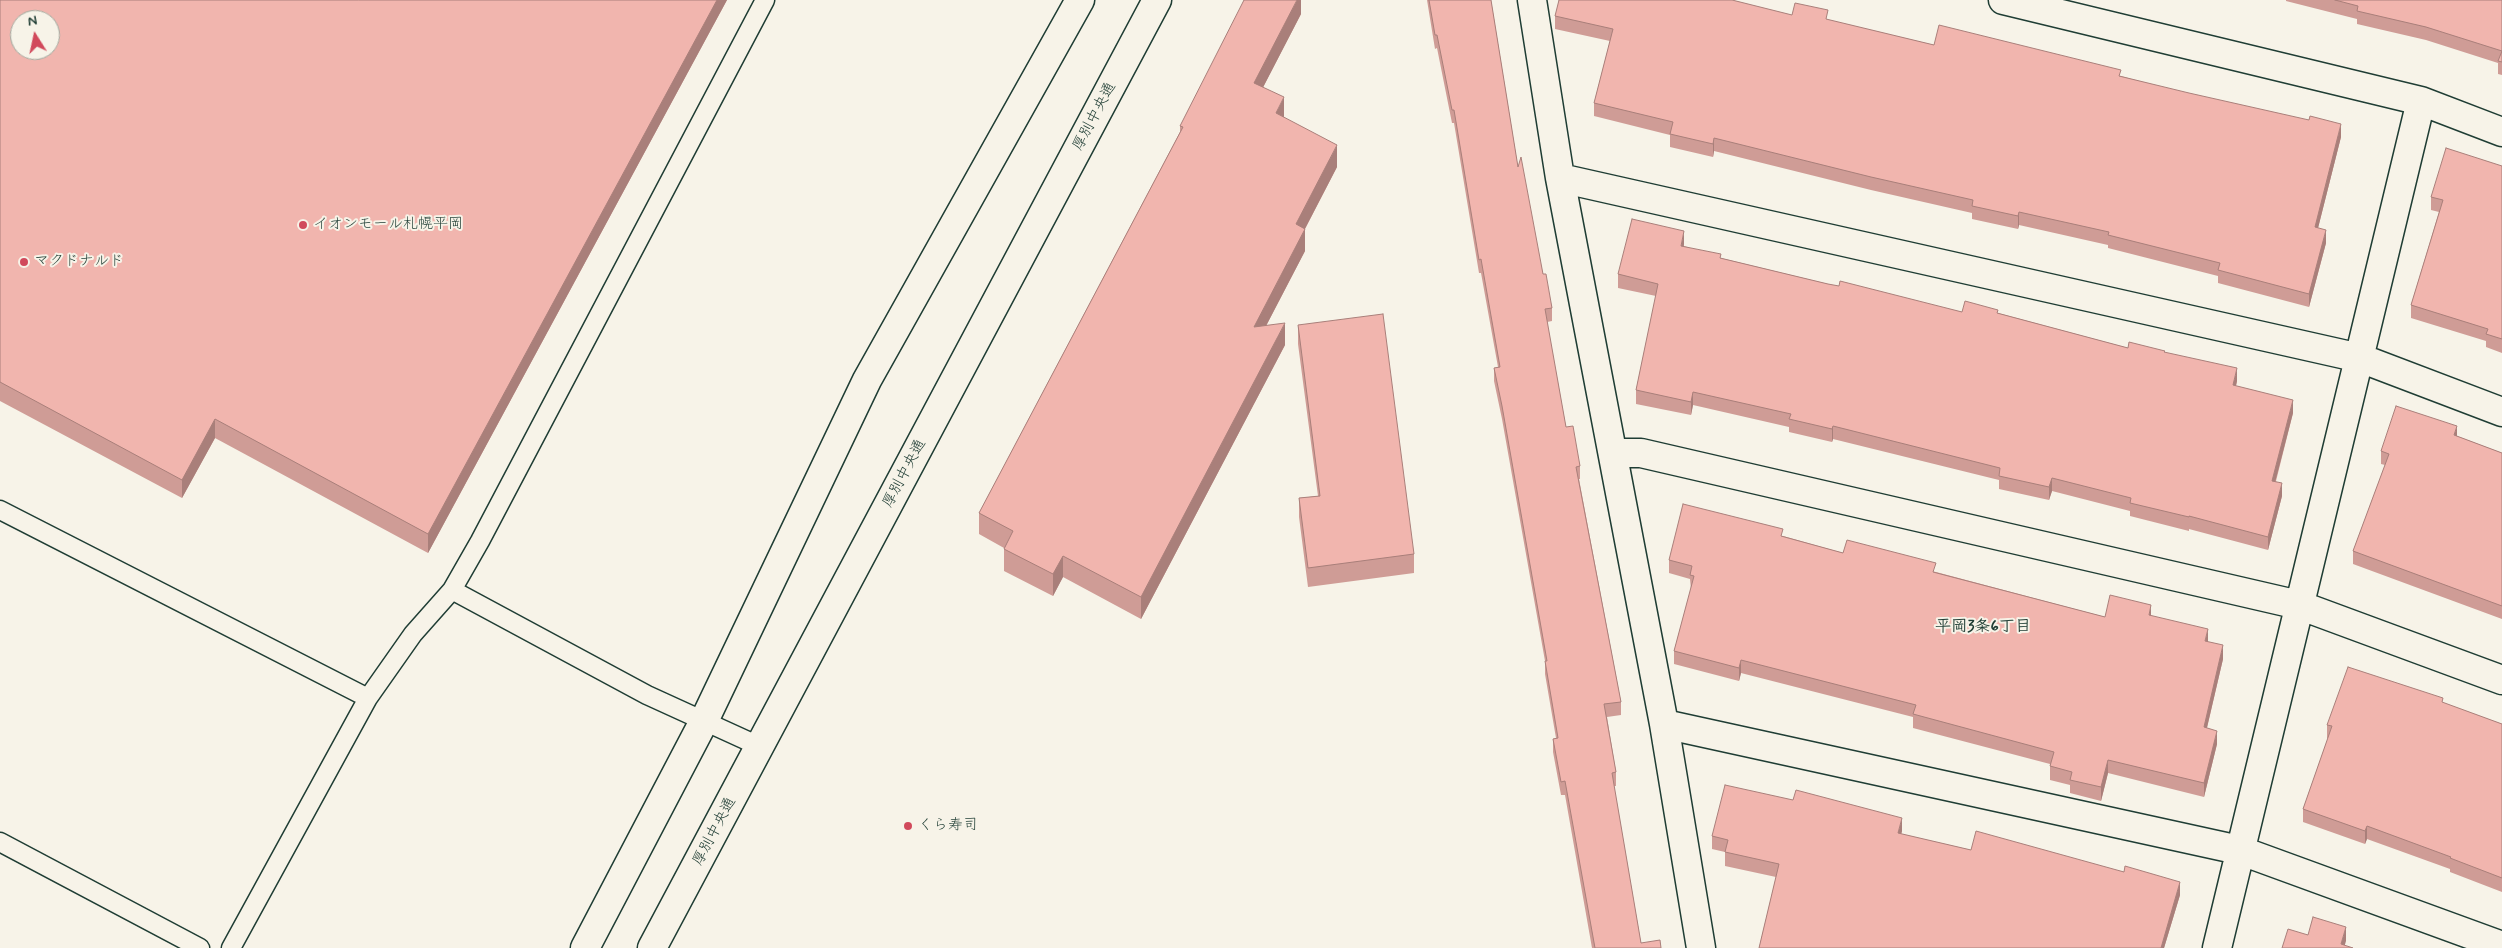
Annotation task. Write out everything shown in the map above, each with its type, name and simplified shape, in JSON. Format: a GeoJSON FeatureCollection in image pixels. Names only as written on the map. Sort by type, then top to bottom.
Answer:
{"type":"FeatureCollection","features":[{"type":"Feature","properties":{"kind":"street"},"geometry":{"type":"LineString","coordinates":[[585,948],[704,721],[867,380],[1080,0]]}},
{"type":"Feature","properties":{"kind":"street","name":"厚別中央通"},"geometry":{"type":"LineString","coordinates":[[652,948],[761,747],[1157,0]]}},
{"type":"Feature","properties":{"kind":"street"},"geometry":{"type":"LineString","coordinates":[[1532,0],[1560,178],[1664,724],[1701,948]]}},
{"type":"Feature","properties":{"kind":"street"},"geometry":{"type":"LineString","coordinates":[[2004,0],[2420,101],[2502,132]]}},
{"type":"Feature","properties":{"kind":"street"},"geometry":{"type":"LineString","coordinates":[[2217,948],[2239,850],[2360,358],[2420,101]]}},
{"type":"Feature","properties":{"kind":"street"},"geometry":{"type":"LineString","coordinates":[[1560,178],[2360,358],[2502,412]]}},
{"type":"Feature","properties":{"kind":"street"},"geometry":{"type":"LineString","coordinates":[[1613,453],[1641,453],[2299,605],[2502,680]]}},
{"type":"Feature","properties":{"kind":"street"},"geometry":{"type":"LineString","coordinates":[[1664,724],[2239,850],[2502,946]]}},
{"type":"Feature","properties":{"kind":"lane"},"geometry":{"type":"LineString","coordinates":[[231,948],[368,698],[413,634],[452,590],[490,524],[765,0]]}},
{"type":"Feature","properties":{"kind":"lane"},"geometry":{"type":"LineString","coordinates":[[0,510],[368,698]]}},
{"type":"Feature","properties":{"kind":"lane"},"geometry":{"type":"LineString","coordinates":[[452,590],[647,695],[761,747]]}},
{"type":"Feature","properties":{"kind":"lane"},"geometry":{"type":"LineString","coordinates":[[0,842],[200,948]]}},
{"type":"Feature","properties":{"kind":"building","name":"イオンモール札幌平岡"},"geometry":{"type":"Polygon","coordinates":[[[0,0],[717,0],[428,534],[215,419],[182,480],[0,382],[0,0]]]}},
{"type":"Feature","properties":{"kind":"building"},"geometry":{"type":"Polygon","coordinates":[[[1244,0],[1297,0],[1254,83],[1284,97],[1276,113],[1337,145],[1296,224],[1305,229],[1254,327],[1285,323],[1141,597],[1063,556],[1053,574],[1004,549],[1013,531],[979,513],[1183,127],[1180,126],[1244,0]]]}},
{"type":"Feature","properties":{"kind":"building"},"geometry":{"type":"Polygon","coordinates":[[[1429,0],[1491,0],[1518,167],[1521,157],[1543,274],[1546,274],[1552,308],[1545,309],[1566,427],[1573,426],[1580,466],[1576,467],[1621,702],[1604,704],[1616,772],[1612,773],[1641,943],[1660,940],[1661,948],[1595,948],[1565,781],[1561,782],[1553,739],[1558,738],[1545,661],[1547,661],[1494,368],[1500,367],[1481,259],[1479,260],[1454,110],[1452,110],[1429,0]]]}},
{"type":"Feature","properties":{"kind":"building"},"geometry":{"type":"Polygon","coordinates":[[[1559,0],[1732,0],[1792,15],[1795,3],[1828,10],[1826,19],[1934,45],[1939,25],[2121,70],[2119,76],[2309,120],[2310,116],[2341,124],[2315,227],[2326,230],[2309,294],[2218,270],[2220,263],[2108,235],[2109,232],[2019,212],[2018,216],[1972,206],[1973,200],[1714,138],[1713,144],[1670,134],[1673,122],[1594,103],[1613,29],[1555,16],[1559,0]]]}},
{"type":"Feature","properties":{"kind":"building"},"geometry":{"type":"Polygon","coordinates":[[[2335,0],[2502,0],[2502,51],[2426,27],[2357,11],[2358,6],[2335,0]]]}},
{"type":"Feature","properties":{"kind":"building"},"geometry":{"type":"Polygon","coordinates":[[[2502,51],[2502,62],[2498,61],[2502,51]]]}},
{"type":"Feature","properties":{"kind":"building"},"geometry":{"type":"Polygon","coordinates":[[[2446,148],[2502,166],[2502,339],[2486,334],[2488,329],[2411,305],[2443,200],[2431,197],[2446,148]]]}},
{"type":"Feature","properties":{"kind":"building"},"geometry":{"type":"Polygon","coordinates":[[[1632,219],[1684,231],[1681,246],[1721,254],[1720,258],[1828,284],[1839,286],[1840,281],[1962,312],[1965,301],[1998,310],[1997,313],[2128,348],[2129,342],[2164,352],[2237,368],[2233,385],[2293,400],[2272,481],[2282,483],[2268,537],[2130,503],[2131,498],[2052,478],[2049,487],[1999,476],[2000,468],[1833,426],[1832,429],[1789,419],[1791,414],[1693,392],[1691,402],[1636,390],[1658,284],[1618,274],[1632,219]]]}},
{"type":"Feature","properties":{"kind":"building"},"geometry":{"type":"Polygon","coordinates":[[[1383,314],[1414,554],[1308,568],[1299,498],[1320,496],[1298,325],[1383,314]]]}},
{"type":"Feature","properties":{"kind":"building"},"geometry":{"type":"Polygon","coordinates":[[[2396,406],[2457,426],[2454,435],[2502,453],[2502,606],[2353,551],[2389,454],[2381,451],[2396,406]]]}},
{"type":"Feature","properties":{"kind":"building"},"geometry":{"type":"Polygon","coordinates":[[[1683,504],[1783,529],[1781,536],[1843,553],[1847,540],[1936,563],[1933,572],[2105,617],[2110,595],[2151,605],[2149,615],[2208,629],[2205,641],[2223,645],[2204,727],[2217,731],[2204,783],[2108,760],[2101,787],[2070,780],[2072,772],[2050,766],[2054,752],[1913,714],[1916,705],[1741,660],[1739,668],[1674,651],[1694,576],[1690,575],[1692,566],[1669,560],[1683,504]]]}},
{"type":"Feature","properties":{"kind":"building"},"geometry":{"type":"Polygon","coordinates":[[[2348,667],[2443,698],[2442,702],[2502,724],[2502,878],[2367,826],[2365,831],[2303,809],[2332,726],[2327,725],[2348,667]]]}},
{"type":"Feature","properties":{"kind":"building"},"geometry":{"type":"Polygon","coordinates":[[[1725,785],[1793,800],[1796,790],[1902,818],[1898,833],[1971,850],[1976,831],[2124,872],[2125,866],[2180,882],[2161,948],[1759,948],[1779,864],[1725,852],[1728,840],[1712,836],[1725,785]]]}},
{"type":"Feature","properties":{"kind":"building"},"geometry":{"type":"Polygon","coordinates":[[[2313,917],[2346,927],[2341,944],[2353,948],[2282,948],[2288,929],[2308,935],[2313,917]]]}},
{"type":"Feature","properties":{"kind":"place","name":"イオンモール札幌平岡"},"geometry":{"type":"Point","coordinates":[303,225]}},
{"type":"Feature","properties":{"kind":"place","name":"マクドナルド"},"geometry":{"type":"Point","coordinates":[24,262]}},
{"type":"Feature","properties":{"kind":"place","name":"くら寿司"},"geometry":{"type":"Point","coordinates":[908,826]}},
{"type":"Feature","properties":{"kind":"district","name":"平岡3条6丁目"},"geometry":{"type":"Point","coordinates":[1983,628]}}]}
